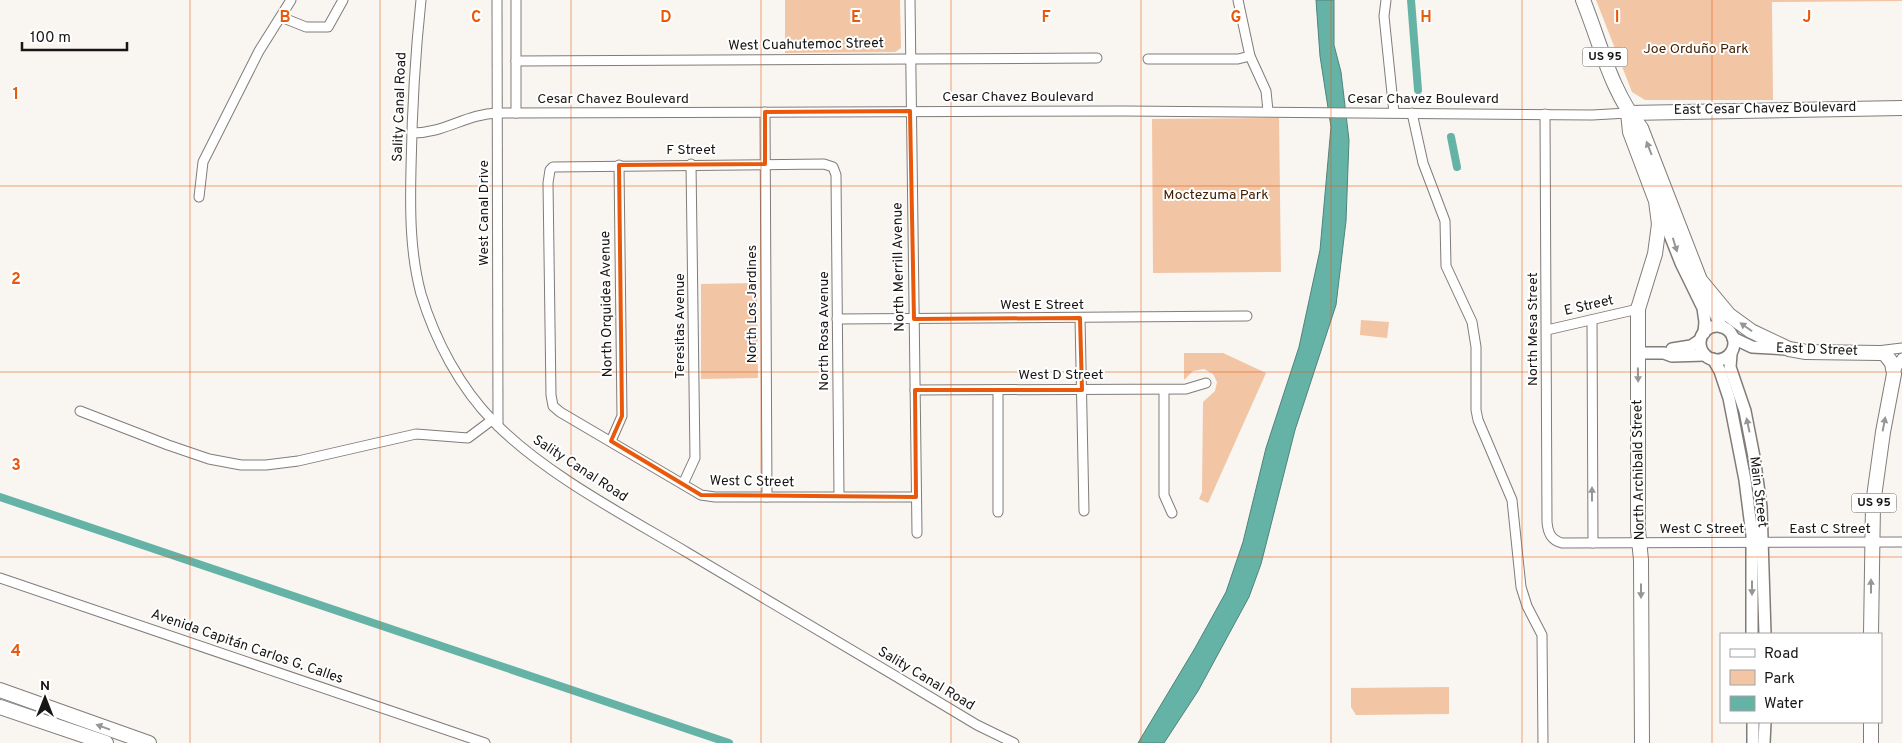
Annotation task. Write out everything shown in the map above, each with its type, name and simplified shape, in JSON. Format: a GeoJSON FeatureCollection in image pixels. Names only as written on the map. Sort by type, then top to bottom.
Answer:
{"type":"FeatureCollection","features":[{"type":"Feature","properties":{"kind":"highway","name":"US 95"},"geometry":{"type":"LineString","coordinates":[[1583,0],[1628,113],[1630,132],[1656,201]]}},
{"type":"Feature","properties":{"kind":"highway","name":"East Cesar Chavez Boulevard"},"geometry":{"type":"LineString","coordinates":[[1628,113],[1902,108]]}},
{"type":"Feature","properties":{"kind":"highway","name":"US 95"},"geometry":{"type":"LineString","coordinates":[[1628,113],[1641,128],[1700,280],[1722,308],[1742,325],[1768,340],[1789,349]]}},
{"type":"Feature","properties":{"kind":"highway","name":"North Archibald Street"},"geometry":{"type":"LineString","coordinates":[[1642,743],[1638,309],[1658,239],[1659,214],[1656,201]]}},
{"type":"Feature","properties":{"kind":"highway","name":"East D Street"},"geometry":{"type":"LineString","coordinates":[[1789,349],[1817,352],[1872,352]]}},
{"type":"Feature","properties":{"kind":"highway"},"geometry":{"type":"LineString","coordinates":[[1872,352],[1885,354],[1889,358],[1894,374]]}},
{"type":"Feature","properties":{"kind":"highway","name":"US 95"},"geometry":{"type":"LineString","coordinates":[[1871,633],[1871,542],[1880,450],[1894,374]]}},
{"type":"Feature","properties":{"kind":"highway"},"geometry":{"type":"LineString","coordinates":[[0,690],[149,743]]}},
{"type":"Feature","properties":{"kind":"highway"},"geometry":{"type":"LineString","coordinates":[[0,707],[106,743]]}},
{"type":"Feature","properties":{"kind":"highway"},"geometry":{"type":"LineString","coordinates":[[1871,723],[1871,743]]}},
{"type":"Feature","properties":{"kind":"main road","name":"US 95"},"geometry":{"type":"LineString","coordinates":[[1656,201],[1685,272],[1703,308],[1705,322],[1702,337]]}},
{"type":"Feature","properties":{"kind":"main road","name":"US 95"},"geometry":{"type":"LineString","coordinates":[[1700,280],[1710,307],[1722,327]]}},
{"type":"Feature","properties":{"kind":"main road"},"geometry":{"type":"LineString","coordinates":[[1637,353],[1664,353],[1691,346],[1710,328],[1722,327],[1729,331],[1733,338],[1734,346],[1730,354],[1722,359],[1672,356],[1664,353]]}},
{"type":"Feature","properties":{"kind":"main road"},"geometry":{"type":"LineString","coordinates":[[1702,337],[1709,357]]}},
{"type":"Feature","properties":{"kind":"main road","name":"East D Street"},"geometry":{"type":"LineString","coordinates":[[1733,338],[1752,347],[1789,349]]}},
{"type":"Feature","properties":{"kind":"main road","name":"Main Street"},"geometry":{"type":"LineString","coordinates":[[1730,354],[1730,367],[1744,411],[1754,457],[1764,633]]}},
{"type":"Feature","properties":{"kind":"main road","name":"Main Street"},"geometry":{"type":"LineString","coordinates":[[1709,357],[1720,371],[1729,398],[1758,542],[1752,633]]}},
{"type":"Feature","properties":{"kind":"main road"},"geometry":{"type":"LineString","coordinates":[[1753,723],[1753,743]]}},
{"type":"Feature","properties":{"kind":"main road"},"geometry":{"type":"LineString","coordinates":[[1764,743],[1765,723]]}},
{"type":"Feature","properties":{"kind":"street"},"geometry":{"type":"LineString","coordinates":[[199,197],[203,162],[259,51],[291,0]]}},
{"type":"Feature","properties":{"kind":"street"},"geometry":{"type":"LineString","coordinates":[[281,17],[306,28],[328,27],[343,0]]}},
{"type":"Feature","properties":{"kind":"street","name":"Sality Canal Road"},"geometry":{"type":"LineString","coordinates":[[420,0],[412,133],[412,242],[422,297],[447,356],[474,399],[495,423],[538,461],[650,531],[977,725],[1014,743]]}},
{"type":"Feature","properties":{"kind":"street","name":"West Canal Drive"},"geometry":{"type":"LineString","coordinates":[[495,423],[498,113],[497,0]]}},
{"type":"Feature","properties":{"kind":"street"},"geometry":{"type":"LineString","coordinates":[[516,0],[516,113]]}},
{"type":"Feature","properties":{"kind":"street","name":"North Merrill Avenue"},"geometry":{"type":"LineString","coordinates":[[910,0],[917,533]]}},
{"type":"Feature","properties":{"kind":"street"},"geometry":{"type":"LineString","coordinates":[[1238,0],[1250,56],[1266,91],[1268,111]]}},
{"type":"Feature","properties":{"kind":"street"},"geometry":{"type":"LineString","coordinates":[[1386,0],[1385,24],[1394,113]]}},
{"type":"Feature","properties":{"kind":"street"},"geometry":{"type":"LineString","coordinates":[[1148,59],[1238,59],[1250,56]]}},
{"type":"Feature","properties":{"kind":"street","name":"West Cuahutemoc Street"},"geometry":{"type":"LineString","coordinates":[[516,61],[910,57],[1097,58]]}},
{"type":"Feature","properties":{"kind":"street","name":"Cesar Chavez Boulevard"},"geometry":{"type":"LineString","coordinates":[[412,133],[432,132],[470,117],[498,113],[910,111],[1628,113]]}},
{"type":"Feature","properties":{"kind":"street","name":"North Los Jardines"},"geometry":{"type":"LineString","coordinates":[[765,112],[768,497]]}},
{"type":"Feature","properties":{"kind":"street"},"geometry":{"type":"LineString","coordinates":[[1412,113],[1423,163],[1445,221],[1446,266],[1472,322],[1476,347],[1476,410],[1478,420],[1512,500],[1521,587],[1527,606],[1542,635],[1543,743]]}},
{"type":"Feature","properties":{"kind":"street","name":"North Mesa Street"},"geometry":{"type":"LineString","coordinates":[[1545,114],[1548,527],[1549,534],[1556,541]]}},
{"type":"Feature","properties":{"kind":"street","name":"Teresitas Avenue"},"geometry":{"type":"LineString","coordinates":[[683,484],[695,458],[691,164]]}},
{"type":"Feature","properties":{"kind":"street","name":"F Street"},"geometry":{"type":"LineString","coordinates":[[553,406],[550,395],[548,183],[550,170],[558,165],[824,164],[833,167]]}},
{"type":"Feature","properties":{"kind":"street","name":"North Orquidea Avenue"},"geometry":{"type":"LineString","coordinates":[[611,441],[622,416],[619,165]]}},
{"type":"Feature","properties":{"kind":"street","name":"North Rosa Avenue"},"geometry":{"type":"LineString","coordinates":[[833,167],[836,175],[839,496]]}},
{"type":"Feature","properties":{"kind":"street","name":"E Street"},"geometry":{"type":"LineString","coordinates":[[1547,330],[1638,309]]}},
{"type":"Feature","properties":{"kind":"street","name":"West E Street"},"geometry":{"type":"LineString","coordinates":[[837,319],[1247,316]]}},
{"type":"Feature","properties":{"kind":"street"},"geometry":{"type":"LineString","coordinates":[[1080,318],[1084,511]]}},
{"type":"Feature","properties":{"kind":"street"},"geometry":{"type":"LineString","coordinates":[[1592,320],[1592,543]]}},
{"type":"Feature","properties":{"kind":"street","name":"East D Street"},"geometry":{"type":"LineString","coordinates":[[1872,352],[1902,350],[1894,374]]}},
{"type":"Feature","properties":{"kind":"street","name":"West D Street"},"geometry":{"type":"LineString","coordinates":[[915,390],[1164,390],[1186,389],[1206,383]]}},
{"type":"Feature","properties":{"kind":"street"},"geometry":{"type":"LineString","coordinates":[[998,390],[998,512]]}},
{"type":"Feature","properties":{"kind":"street"},"geometry":{"type":"LineString","coordinates":[[1164,390],[1164,495],[1172,513]]}},
{"type":"Feature","properties":{"kind":"street","name":"West C Street"},"geometry":{"type":"LineString","coordinates":[[553,406],[701,495],[715,497],[916,497]]}},
{"type":"Feature","properties":{"kind":"street"},"geometry":{"type":"LineString","coordinates":[[80,411],[168,446],[209,459],[241,465],[266,465],[354,449],[416,434],[468,438],[495,423]]}},
{"type":"Feature","properties":{"kind":"street","name":"West C Street"},"geometry":{"type":"LineString","coordinates":[[1556,541],[1562,543],[1758,542]]}},
{"type":"Feature","properties":{"kind":"street","name":"East C Street"},"geometry":{"type":"LineString","coordinates":[[1758,542],[1902,542]]}},
{"type":"Feature","properties":{"kind":"street","name":"Avenida Capitán Carlos G. Calles"},"geometry":{"type":"LineString","coordinates":[[0,578],[485,743]]}},
{"type":"Feature","properties":{"kind":"highlighted area"},"geometry":{"type":"Polygon","coordinates":[[[910,111],[914,319],[1080,318],[1082,390],[915,390],[916,497],[701,495],[611,441],[622,416],[619,165],[765,164],[765,112],[910,111]]]}},
{"type":"Feature","properties":{"kind":"green space"},"geometry":{"type":"Polygon","coordinates":[[[785,0],[900,0],[901,48],[895,52],[785,53],[785,0]]]}},
{"type":"Feature","properties":{"kind":"green space","name":"Joe Orduño Park"},"geometry":{"type":"Polygon","coordinates":[[[1596,0],[1902,1],[1772,2],[1773,100],[1645,100],[1632,92],[1596,0]]]}},
{"type":"Feature","properties":{"kind":"green space","name":"Moctezuma Park"},"geometry":{"type":"Polygon","coordinates":[[[1279,118],[1281,272],[1153,273],[1152,119],[1279,118]]]}},
{"type":"Feature","properties":{"kind":"green space"},"geometry":{"type":"Polygon","coordinates":[[[757,283],[758,378],[701,379],[701,284],[757,283]]]}},
{"type":"Feature","properties":{"kind":"green space"},"geometry":{"type":"Polygon","coordinates":[[[1361,320],[1389,322],[1387,338],[1360,335],[1361,320]]]}},
{"type":"Feature","properties":{"kind":"green space"},"geometry":{"type":"Polygon","coordinates":[[[1184,353],[1223,353],[1266,373],[1208,503],[1199,499],[1202,492],[1203,402],[1215,391],[1217,382],[1213,374],[1204,369],[1193,371],[1184,380],[1184,353]]]}},
{"type":"Feature","properties":{"kind":"green space"},"geometry":{"type":"Polygon","coordinates":[[[1449,687],[1449,714],[1356,715],[1351,707],[1351,688],[1449,687]]]}},
{"type":"Feature","properties":{"kind":"water"},"geometry":{"type":"Polygon","coordinates":[[[1316,0],[1334,0],[1334,45],[1341,72],[1349,140],[1346,221],[1336,305],[1295,430],[1261,564],[1249,597],[1198,691],[1164,743],[1138,743],[1226,592],[1243,542],[1266,448],[1299,347],[1320,250],[1331,127],[1320,56],[1316,0]]]}},
{"type":"Feature","properties":{"kind":"waterway"},"geometry":{"type":"LineString","coordinates":[[1411,0],[1418,90]]}},
{"type":"Feature","properties":{"kind":"waterway"},"geometry":{"type":"LineString","coordinates":[[1451,137],[1457,167]]}},
{"type":"Feature","properties":{"kind":"waterway"},"geometry":{"type":"LineString","coordinates":[[0,497],[729,743]]}}]}
